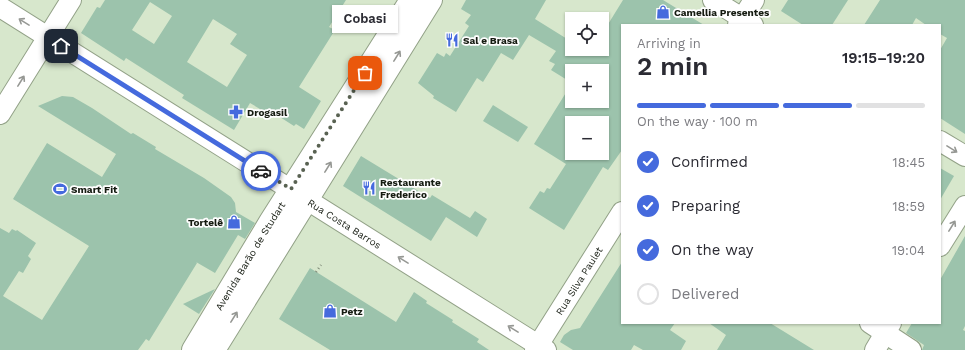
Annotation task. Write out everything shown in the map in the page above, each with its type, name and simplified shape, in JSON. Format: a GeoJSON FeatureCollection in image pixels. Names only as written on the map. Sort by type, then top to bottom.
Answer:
{"type":"FeatureCollection","features":[{"type":"Feature","properties":{"kind":"main road","name":"Avenida Barão de Studart"},"geometry":{"type":"LineString","coordinates":[[214,350],[299,194],[411,0]]}},
{"type":"Feature","properties":{"kind":"main road","name":"Avenida Barão de Studart"},"geometry":{"type":"LineString","coordinates":[[193,350],[431,0]]}},
{"type":"Feature","properties":{"kind":"street"},"geometry":{"type":"LineString","coordinates":[[0,114],[71,0]]}},
{"type":"Feature","properties":{"kind":"street"},"geometry":{"type":"LineString","coordinates":[[712,0],[744,23],[754,0]]}},
{"type":"Feature","properties":{"kind":"street","name":"Rua Costa Barros"},"geometry":{"type":"LineString","coordinates":[[0,7],[299,194],[540,348]]}},
{"type":"Feature","properties":{"kind":"street"},"geometry":{"type":"LineString","coordinates":[[941,142],[965,156]]}},
{"type":"Feature","properties":{"kind":"street"},"geometry":{"type":"LineString","coordinates":[[941,244],[965,206]]}},
{"type":"Feature","properties":{"kind":"street","name":"Rua Silva Paulet"},"geometry":{"type":"LineString","coordinates":[[540,348],[621,214]]}},
{"type":"Feature","properties":{"kind":"street"},"geometry":{"type":"LineString","coordinates":[[875,350],[882,326],[911,350]]}},
{"type":"Feature","properties":{"kind":"path"},"geometry":{"type":"LineString","coordinates":[[316,272],[321,265]]}},
{"type":"Feature","properties":{"kind":"building"},"geometry":{"type":"Polygon","coordinates":[[[105,0],[346,0],[329,27],[335,30],[299,87],[321,101],[304,129],[296,124],[294,126],[272,112],[270,115],[250,103],[234,130],[182,98],[184,95],[126,58],[124,61],[81,33],[97,7],[100,8],[105,0]],[[150,2],[132,30],[154,44],[172,16],[150,2]],[[213,19],[187,62],[227,87],[247,55],[230,44],[237,34],[213,19]]]}},
{"type":"Feature","properties":{"kind":"building"},"geometry":{"type":"Polygon","coordinates":[[[466,0],[546,0],[535,19],[565,38],[565,56],[609,56],[609,23],[623,0],[663,0],[702,24],[621,24],[621,151],[608,170],[603,167],[564,230],[529,208],[540,191],[544,193],[547,188],[550,189],[566,164],[534,144],[565,94],[565,108],[609,108],[609,64],[565,64],[565,79],[551,70],[555,64],[549,61],[556,51],[529,35],[513,60],[501,53],[483,82],[477,78],[456,112],[433,98],[434,96],[418,83],[437,53],[444,57],[446,53],[450,56],[469,26],[465,23],[471,15],[461,9],[466,0]]]}},
{"type":"Feature","properties":{"kind":"building"},"geometry":{"type":"Polygon","coordinates":[[[788,0],[848,0],[833,24],[801,24],[781,11],[788,0]]]}},
{"type":"Feature","properties":{"kind":"building"},"geometry":{"type":"Polygon","coordinates":[[[880,0],[965,0],[965,134],[941,119],[941,48],[947,38],[941,35],[941,24],[925,24],[916,18],[913,24],[865,24],[880,0]]]}},
{"type":"Feature","properties":{"kind":"building"},"geometry":{"type":"Polygon","coordinates":[[[62,96],[73,97],[204,178],[231,197],[235,203],[236,212],[255,223],[245,239],[238,235],[215,273],[196,262],[197,263],[149,341],[146,339],[138,350],[0,350],[0,228],[9,233],[12,229],[17,230],[36,243],[28,256],[31,259],[23,273],[19,271],[3,296],[42,320],[89,246],[13,199],[47,143],[102,177],[116,154],[38,106],[62,96]]]}},
{"type":"Feature","properties":{"kind":"building"},"geometry":{"type":"Polygon","coordinates":[[[493,105],[528,127],[518,142],[483,121],[493,105]]]}},
{"type":"Feature","properties":{"kind":"building"},"geometry":{"type":"Polygon","coordinates":[[[361,156],[430,198],[432,195],[470,218],[475,211],[487,219],[477,237],[446,217],[431,241],[343,186],[361,156]]]}},
{"type":"Feature","properties":{"kind":"building"},"geometry":{"type":"Polygon","coordinates":[[[941,169],[954,176],[941,198],[941,169]]]}},
{"type":"Feature","properties":{"kind":"building"},"geometry":{"type":"Polygon","coordinates":[[[965,236],[965,326],[963,330],[965,331],[965,350],[922,350],[924,345],[906,333],[911,324],[941,324],[941,278],[965,236]]]}},
{"type":"Feature","properties":{"kind":"building"},"geometry":{"type":"Polygon","coordinates":[[[621,264],[621,324],[674,324],[670,330],[686,341],[681,350],[643,350],[634,345],[631,350],[573,350],[560,342],[564,335],[571,330],[580,328],[621,264]]]}},
{"type":"Feature","properties":{"kind":"building"},"geometry":{"type":"Polygon","coordinates":[[[310,268],[396,322],[414,292],[427,301],[426,303],[453,320],[452,322],[479,339],[477,342],[489,350],[330,350],[279,319],[310,268]]]}},
{"type":"Feature","properties":{"kind":"building"},"geometry":{"type":"Polygon","coordinates":[[[215,289],[199,314],[183,304],[215,289]]]}},
{"type":"Feature","properties":{"kind":"building"},"geometry":{"type":"Polygon","coordinates":[[[710,324],[772,324],[814,350],[717,350],[726,335],[710,324]]]}},
{"type":"Feature","properties":{"kind":"way so far"},"geometry":{"type":"LineString","coordinates":[[261,171],[291,189],[365,73]]}},
{"type":"Feature","properties":{"kind":"place","name":"Camellia Presentes"},"geometry":{"type":"Point","coordinates":[663,12]}},
{"type":"Feature","properties":{"kind":"place","name":"Sal e Brasa"},"geometry":{"type":"Point","coordinates":[452,40]}},
{"type":"Feature","properties":{"kind":"place","name":"Cobasi"},"geometry":{"type":"Point","coordinates":[365,73]}},
{"type":"Feature","properties":{"kind":"place","name":"Drogasil"},"geometry":{"type":"Point","coordinates":[236,112]}},
{"type":"Feature","properties":{"kind":"place","name":"Restaurante Frederico"},"geometry":{"type":"Point","coordinates":[369,188]}},
{"type":"Feature","properties":{"kind":"place","name":"Smart Fit"},"geometry":{"type":"Point","coordinates":[60,189]}},
{"type":"Feature","properties":{"kind":"place","name":"Tortelê"},"geometry":{"type":"Point","coordinates":[234,222]}},
{"type":"Feature","properties":{"kind":"place","name":"Petz"},"geometry":{"type":"Point","coordinates":[330,311]}},
{"type":"Feature","properties":{"kind":"route"},"geometry":{"type":"LineString","coordinates":[[61,46],[261,171]]}}]}
